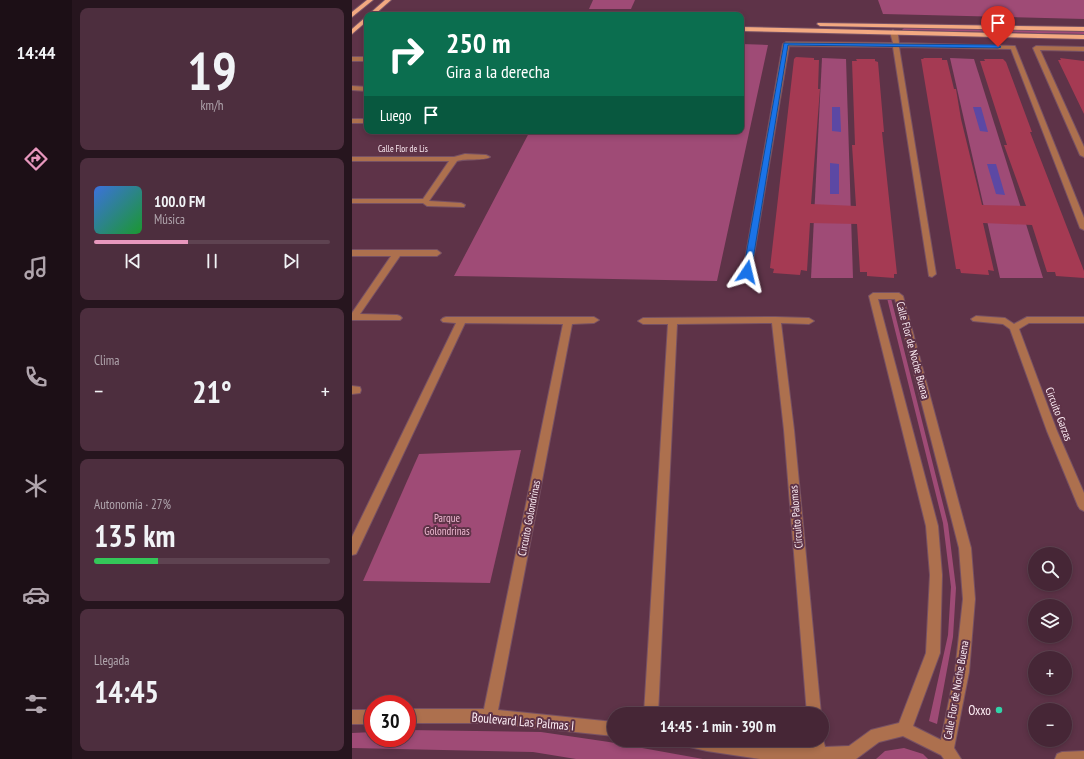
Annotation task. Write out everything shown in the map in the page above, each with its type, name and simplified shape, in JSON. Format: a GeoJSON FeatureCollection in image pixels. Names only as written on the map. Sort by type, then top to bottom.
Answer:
{"type":"FeatureCollection","features":[{"type":"Feature","properties":{"kind":"main road"},"geometry":{"type":"LineString","coordinates":[[352,15],[370,0]]}},
{"type":"Feature","properties":{"kind":"main road"},"geometry":{"type":"LineString","coordinates":[[374,12],[388,0]]}},
{"type":"Feature","properties":{"kind":"main road"},"geometry":{"type":"LineString","coordinates":[[352,15],[364,19]]}},
{"type":"Feature","properties":{"kind":"main road"},"geometry":{"type":"LineString","coordinates":[[352,21],[364,20]]}},
{"type":"Feature","properties":{"kind":"main road"},"geometry":{"type":"LineString","coordinates":[[352,32],[364,22]]}},
{"type":"Feature","properties":{"kind":"main road"},"geometry":{"type":"LineString","coordinates":[[744,23],[797,24]]}},
{"type":"Feature","properties":{"kind":"main road"},"geometry":{"type":"LineString","coordinates":[[813,24],[1084,29]]}},
{"type":"Feature","properties":{"kind":"main road"},"geometry":{"type":"LineString","coordinates":[[892,25],[893,32]]}},
{"type":"Feature","properties":{"kind":"main road"},"geometry":{"type":"LineString","coordinates":[[744,29],[1084,37]]}},
{"type":"Feature","properties":{"kind":"street"},"geometry":{"type":"LineString","coordinates":[[893,32],[896,35],[896,45],[932,274]]}},
{"type":"Feature","properties":{"kind":"street"},"geometry":{"type":"LineString","coordinates":[[747,272],[786,44],[1013,47],[1084,228]]}},
{"type":"Feature","properties":{"kind":"street"},"geometry":{"type":"LineString","coordinates":[[1084,49],[1036,48],[1084,155]]}},
{"type":"Feature","properties":{"kind":"street"},"geometry":{"type":"LineString","coordinates":[[352,59],[364,59]]}},
{"type":"Feature","properties":{"kind":"street"},"geometry":{"type":"LineString","coordinates":[[352,88],[364,88]]}},
{"type":"Feature","properties":{"kind":"street"},"geometry":{"type":"LineString","coordinates":[[352,121],[364,121]]}},
{"type":"Feature","properties":{"kind":"street","name":"Calle Flor de Lis"},"geometry":{"type":"LineString","coordinates":[[352,159],[454,159],[465,156],[486,157]]}},
{"type":"Feature","properties":{"kind":"street"},"geometry":{"type":"LineString","coordinates":[[425,201],[454,159]]}},
{"type":"Feature","properties":{"kind":"street"},"geometry":{"type":"LineString","coordinates":[[352,202],[425,201],[427,204],[461,205]]}},
{"type":"Feature","properties":{"kind":"street"},"geometry":{"type":"LineString","coordinates":[[352,253],[437,253]]}},
{"type":"Feature","properties":{"kind":"street"},"geometry":{"type":"LineString","coordinates":[[353,317],[397,253]]}},
{"type":"Feature","properties":{"kind":"street","name":"Calle Flor de Noche Buena"},"geometry":{"type":"LineString","coordinates":[[904,729],[933,653],[936,575],[932,526],[873,296],[899,296],[966,548],[969,606],[962,672],[950,755]]}},
{"type":"Feature","properties":{"kind":"street"},"geometry":{"type":"LineString","coordinates":[[353,317],[397,318]]}},
{"type":"Feature","properties":{"kind":"street"},"geometry":{"type":"LineString","coordinates":[[976,319],[1006,322],[1014,328],[1027,320],[1084,320]]}},
{"type":"Feature","properties":{"kind":"street"},"geometry":{"type":"LineString","coordinates":[[446,320],[594,320]]}},
{"type":"Feature","properties":{"kind":"street"},"geometry":{"type":"LineString","coordinates":[[352,550],[462,320]]}},
{"type":"Feature","properties":{"kind":"street","name":"Circuito Palomas"},"geometry":{"type":"LineString","coordinates":[[776,320],[789,438],[813,707]]}},
{"type":"Feature","properties":{"kind":"street","name":"Circuito Golondrinas"},"geometry":{"type":"LineString","coordinates":[[490,716],[568,321]]}},
{"type":"Feature","properties":{"kind":"street"},"geometry":{"type":"LineString","coordinates":[[643,321],[809,321]]}},
{"type":"Feature","properties":{"kind":"street"},"geometry":{"type":"LineString","coordinates":[[651,707],[673,321]]}},
{"type":"Feature","properties":{"kind":"street","name":"Circuito Garzas"},"geometry":{"type":"LineString","coordinates":[[1014,328],[1052,431],[1084,506]]}},
{"type":"Feature","properties":{"kind":"street","name":"Boulevard Las Palmas I"},"geometry":{"type":"LineString","coordinates":[[416,716],[490,716],[607,728]]}},
{"type":"Feature","properties":{"kind":"street"},"geometry":{"type":"LineString","coordinates":[[352,717],[364,717]]}},
{"type":"Feature","properties":{"kind":"street"},"geometry":{"type":"LineString","coordinates":[[723,747],[750,752],[818,756],[850,756],[876,735],[904,729],[950,755]]}},
{"type":"Feature","properties":{"kind":"street"},"geometry":{"type":"LineString","coordinates":[[817,747],[818,756]]}},
{"type":"Feature","properties":{"kind":"street"},"geometry":{"type":"LineString","coordinates":[[1062,759],[1084,758]]}},
{"type":"Feature","properties":{"kind":"green space"},"geometry":{"type":"Polygon","coordinates":[[[593,0],[635,0],[631,9],[589,9],[593,0]]]}},
{"type":"Feature","properties":{"kind":"green space"},"geometry":{"type":"Polygon","coordinates":[[[878,0],[1084,0],[1084,19],[883,14],[878,0]]]}},
{"type":"Feature","properties":{"kind":"green space"},"geometry":{"type":"Polygon","coordinates":[[[905,27],[1084,31],[1084,34],[902,30],[905,27]]]}},
{"type":"Feature","properties":{"kind":"green space"},"geometry":{"type":"Polygon","coordinates":[[[744,44],[768,45],[717,281],[454,276],[528,134],[744,134],[744,44]]]}},
{"type":"Feature","properties":{"kind":"green space"},"geometry":{"type":"Polygon","coordinates":[[[822,58],[846,59],[853,278],[811,278],[822,58]]]}},
{"type":"Feature","properties":{"kind":"green space"},"geometry":{"type":"Polygon","coordinates":[[[950,58],[974,59],[1043,278],[1000,278],[950,58]]]}},
{"type":"Feature","properties":{"kind":"green space"},"geometry":{"type":"Polygon","coordinates":[[[887,298],[891,298],[948,524],[956,588],[953,637],[937,724],[929,721],[948,635],[951,587],[943,523],[887,298]]]}},
{"type":"Feature","properties":{"kind":"green space","name":"Parque Golondrinas"},"geometry":{"type":"Polygon","coordinates":[[[521,450],[490,583],[363,581],[419,454],[521,450]]]}},
{"type":"Feature","properties":{"kind":"green space"},"geometry":{"type":"Polygon","coordinates":[[[416,730],[541,732],[607,742],[607,747],[637,747],[703,759],[576,759],[533,752],[352,748],[352,733],[364,732],[364,747],[416,747],[416,730]]]}},
{"type":"Feature","properties":{"kind":"green space"},"geometry":{"type":"Polygon","coordinates":[[[904,748],[923,754],[928,759],[876,759],[885,751],[904,748]]]}},
{"type":"Feature","properties":{"kind":"shaded area"},"geometry":{"type":"Polygon","coordinates":[[[832,107],[840,107],[841,132],[832,131],[832,107]]]}},
{"type":"Feature","properties":{"kind":"shaded area"},"geometry":{"type":"Polygon","coordinates":[[[973,107],[981,107],[988,132],[980,131],[973,107]]]}},
{"type":"Feature","properties":{"kind":"shaded area"},"geometry":{"type":"Polygon","coordinates":[[[830,163],[839,164],[839,194],[830,194],[830,163]]]}},
{"type":"Feature","properties":{"kind":"shaded area"},"geometry":{"type":"Polygon","coordinates":[[[987,164],[996,164],[1005,195],[996,194],[987,164]]]}},
{"type":"Feature","properties":{"kind":"building"},"geometry":{"type":"Polygon","coordinates":[[[796,57],[814,58],[814,60],[819,60],[818,89],[820,89],[811,204],[856,206],[852,145],[855,145],[852,61],[857,61],[856,59],[875,59],[875,61],[878,62],[884,132],[882,132],[897,274],[894,274],[894,278],[867,276],[867,272],[860,272],[857,224],[810,223],[807,271],[801,270],[800,275],[773,273],[774,269],[770,268],[794,59],[796,57]]]}},
{"type":"Feature","properties":{"kind":"building"},"geometry":{"type":"Polygon","coordinates":[[[923,58],[942,58],[942,60],[947,60],[954,89],[956,89],[961,119],[982,205],[1026,206],[1004,145],[1007,145],[980,61],[985,61],[984,59],[1003,59],[1006,62],[1032,132],[1030,132],[1084,271],[1084,278],[1056,276],[1055,272],[1047,272],[1032,225],[983,223],[994,271],[988,270],[989,275],[961,273],[960,269],[956,269],[921,59],[924,59],[923,58]]]}},
{"type":"Feature","properties":{"kind":"building"},"geometry":{"type":"Polygon","coordinates":[[[1060,58],[1084,61],[1084,114],[1058,60],[1061,60],[1060,58]]]}},
{"type":"Feature","properties":{"kind":"place","name":"Oxxo"},"geometry":{"type":"Point","coordinates":[999,710]}},
{"type":"Feature","properties":{"kind":"route"},"geometry":{"type":"LineString","coordinates":[[747,272],[786,44],[998,47]]}}]}
